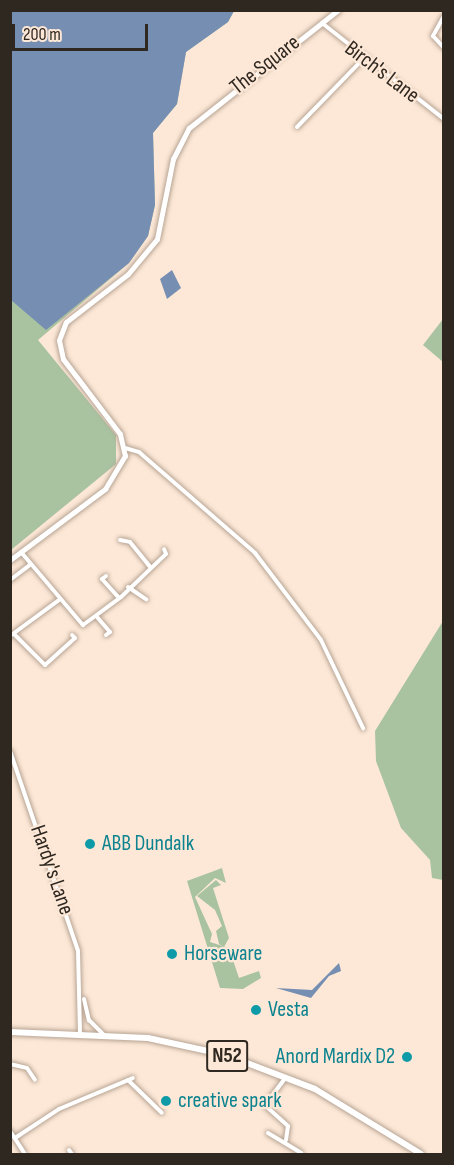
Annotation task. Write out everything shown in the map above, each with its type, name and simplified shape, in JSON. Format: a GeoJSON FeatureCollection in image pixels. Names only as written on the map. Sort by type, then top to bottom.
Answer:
{"type":"FeatureCollection","features":[{"type":"Feature","properties":{"kind":"main road","name":"The Square"},"geometry":{"type":"LineString","coordinates":[[125,448],[69,369],[59,340],[75,313],[128,274],[157,239],[177,147],[195,123],[338,10]]}},
{"type":"Feature","properties":{"kind":"main road"},"geometry":{"type":"LineString","coordinates":[[10,560],[105,489],[123,463],[125,448]]}},
{"type":"Feature","properties":{"kind":"main road","name":"N52"},"geometry":{"type":"LineString","coordinates":[[10,1032],[80,1032],[185,1045],[286,1077],[347,1106],[421,1155]]}},
{"type":"Feature","properties":{"kind":"street"},"geometry":{"type":"LineString","coordinates":[[444,16],[433,36],[444,48]]}},
{"type":"Feature","properties":{"kind":"street","name":"Birch's Lane"},"geometry":{"type":"LineString","coordinates":[[322,23],[444,119]]}},
{"type":"Feature","properties":{"kind":"street"},"geometry":{"type":"LineString","coordinates":[[297,127],[364,58]]}},
{"type":"Feature","properties":{"kind":"street"},"geometry":{"type":"LineString","coordinates":[[125,448],[139,452],[255,553],[321,640],[363,728]]}},
{"type":"Feature","properties":{"kind":"street"},"geometry":{"type":"LineString","coordinates":[[120,540],[124,537],[150,567]]}},
{"type":"Feature","properties":{"kind":"street"},"geometry":{"type":"LineString","coordinates":[[21,552],[79,624],[97,616],[119,598],[167,552],[164,549]]}},
{"type":"Feature","properties":{"kind":"street"},"geometry":{"type":"LineString","coordinates":[[10,580],[30,565]]}},
{"type":"Feature","properties":{"kind":"street"},"geometry":{"type":"LineString","coordinates":[[106,576],[102,579],[119,598]]}},
{"type":"Feature","properties":{"kind":"street"},"geometry":{"type":"LineString","coordinates":[[128,587],[146,599]]}},
{"type":"Feature","properties":{"kind":"street"},"geometry":{"type":"LineString","coordinates":[[59,600],[12,635],[45,665],[75,638],[72,634]]}},
{"type":"Feature","properties":{"kind":"street"},"geometry":{"type":"LineString","coordinates":[[97,616],[110,632],[106,635]]}},
{"type":"Feature","properties":{"kind":"street","name":"Hardy's Lane"},"geometry":{"type":"LineString","coordinates":[[10,751],[78,951],[89,1020],[103,1034]]}},
{"type":"Feature","properties":{"kind":"street","name":"Hardy's Lane"},"geometry":{"type":"LineString","coordinates":[[80,1032],[83,992]]}},
{"type":"Feature","properties":{"kind":"street"},"geometry":{"type":"LineString","coordinates":[[10,1064],[27,1068],[35,1080]]}},
{"type":"Feature","properties":{"kind":"street"},"geometry":{"type":"LineString","coordinates":[[286,1077],[266,1102],[267,1110],[288,1126],[286,1140]]}},
{"type":"Feature","properties":{"kind":"street"},"geometry":{"type":"LineString","coordinates":[[15,1138],[59,1109],[133,1078]]}},
{"type":"Feature","properties":{"kind":"street"},"geometry":{"type":"LineString","coordinates":[[128,1080],[162,1113]]}},
{"type":"Feature","properties":{"kind":"street"},"geometry":{"type":"LineString","coordinates":[[10,1131],[25,1155]]}},
{"type":"Feature","properties":{"kind":"street"},"geometry":{"type":"LineString","coordinates":[[268,1133],[286,1140],[301,1152]]}},
{"type":"Feature","properties":{"kind":"street"},"geometry":{"type":"LineString","coordinates":[[69,1150],[72,1155]]}},
{"type":"Feature","properties":{"kind":"green space"},"geometry":{"type":"Polygon","coordinates":[[[10,11],[234,11],[228,22],[186,52],[177,104],[153,133],[155,205],[148,236],[129,263],[38,340],[116,435],[116,464],[11,550],[10,11]]]}},
{"type":"Feature","properties":{"kind":"green space"},"geometry":{"type":"Polygon","coordinates":[[[443,319],[443,362],[423,345],[443,319]]]}},
{"type":"Feature","properties":{"kind":"green space"},"geometry":{"type":"Polygon","coordinates":[[[443,621],[443,880],[432,878],[430,860],[401,828],[376,761],[375,731],[443,621]]]}},
{"type":"Feature","properties":{"kind":"green space"},"geometry":{"type":"Polygon","coordinates":[[[222,868],[226,883],[215,878],[195,897],[212,934],[210,942],[229,948],[239,978],[259,971],[261,978],[243,989],[220,988],[187,881],[222,868]]]}},
{"type":"Feature","properties":{"kind":"green space"},"geometry":{"type":"Polygon","coordinates":[[[216,880],[221,885],[213,888],[229,938],[224,947],[219,944],[216,931],[222,926],[215,910],[197,896],[216,880]]]}},
{"type":"Feature","properties":{"kind":"water"},"geometry":{"type":"Polygon","coordinates":[[[11,10],[234,11],[228,22],[186,52],[177,104],[153,133],[155,205],[148,236],[129,263],[46,330],[11,300],[11,10]]]}},
{"type":"Feature","properties":{"kind":"water"},"geometry":{"type":"Polygon","coordinates":[[[172,270],[181,288],[167,299],[160,279],[172,270]]]}},
{"type":"Feature","properties":{"kind":"water"},"geometry":{"type":"Polygon","coordinates":[[[339,963],[341,971],[329,976],[311,998],[276,988],[312,990],[339,963]]]}},
{"type":"Feature","properties":{"kind":"place","name":"ABB Dundalk"},"geometry":{"type":"Point","coordinates":[90,844]}},
{"type":"Feature","properties":{"kind":"place","name":"Horseware"},"geometry":{"type":"Point","coordinates":[172,954]}},
{"type":"Feature","properties":{"kind":"place","name":"Vesta"},"geometry":{"type":"Point","coordinates":[256,1010]}},
{"type":"Feature","properties":{"kind":"place","name":"Anord Mardix D2"},"geometry":{"type":"Point","coordinates":[407,1057]}},
{"type":"Feature","properties":{"kind":"place","name":"creative spark"},"geometry":{"type":"Point","coordinates":[166,1101]}}]}
